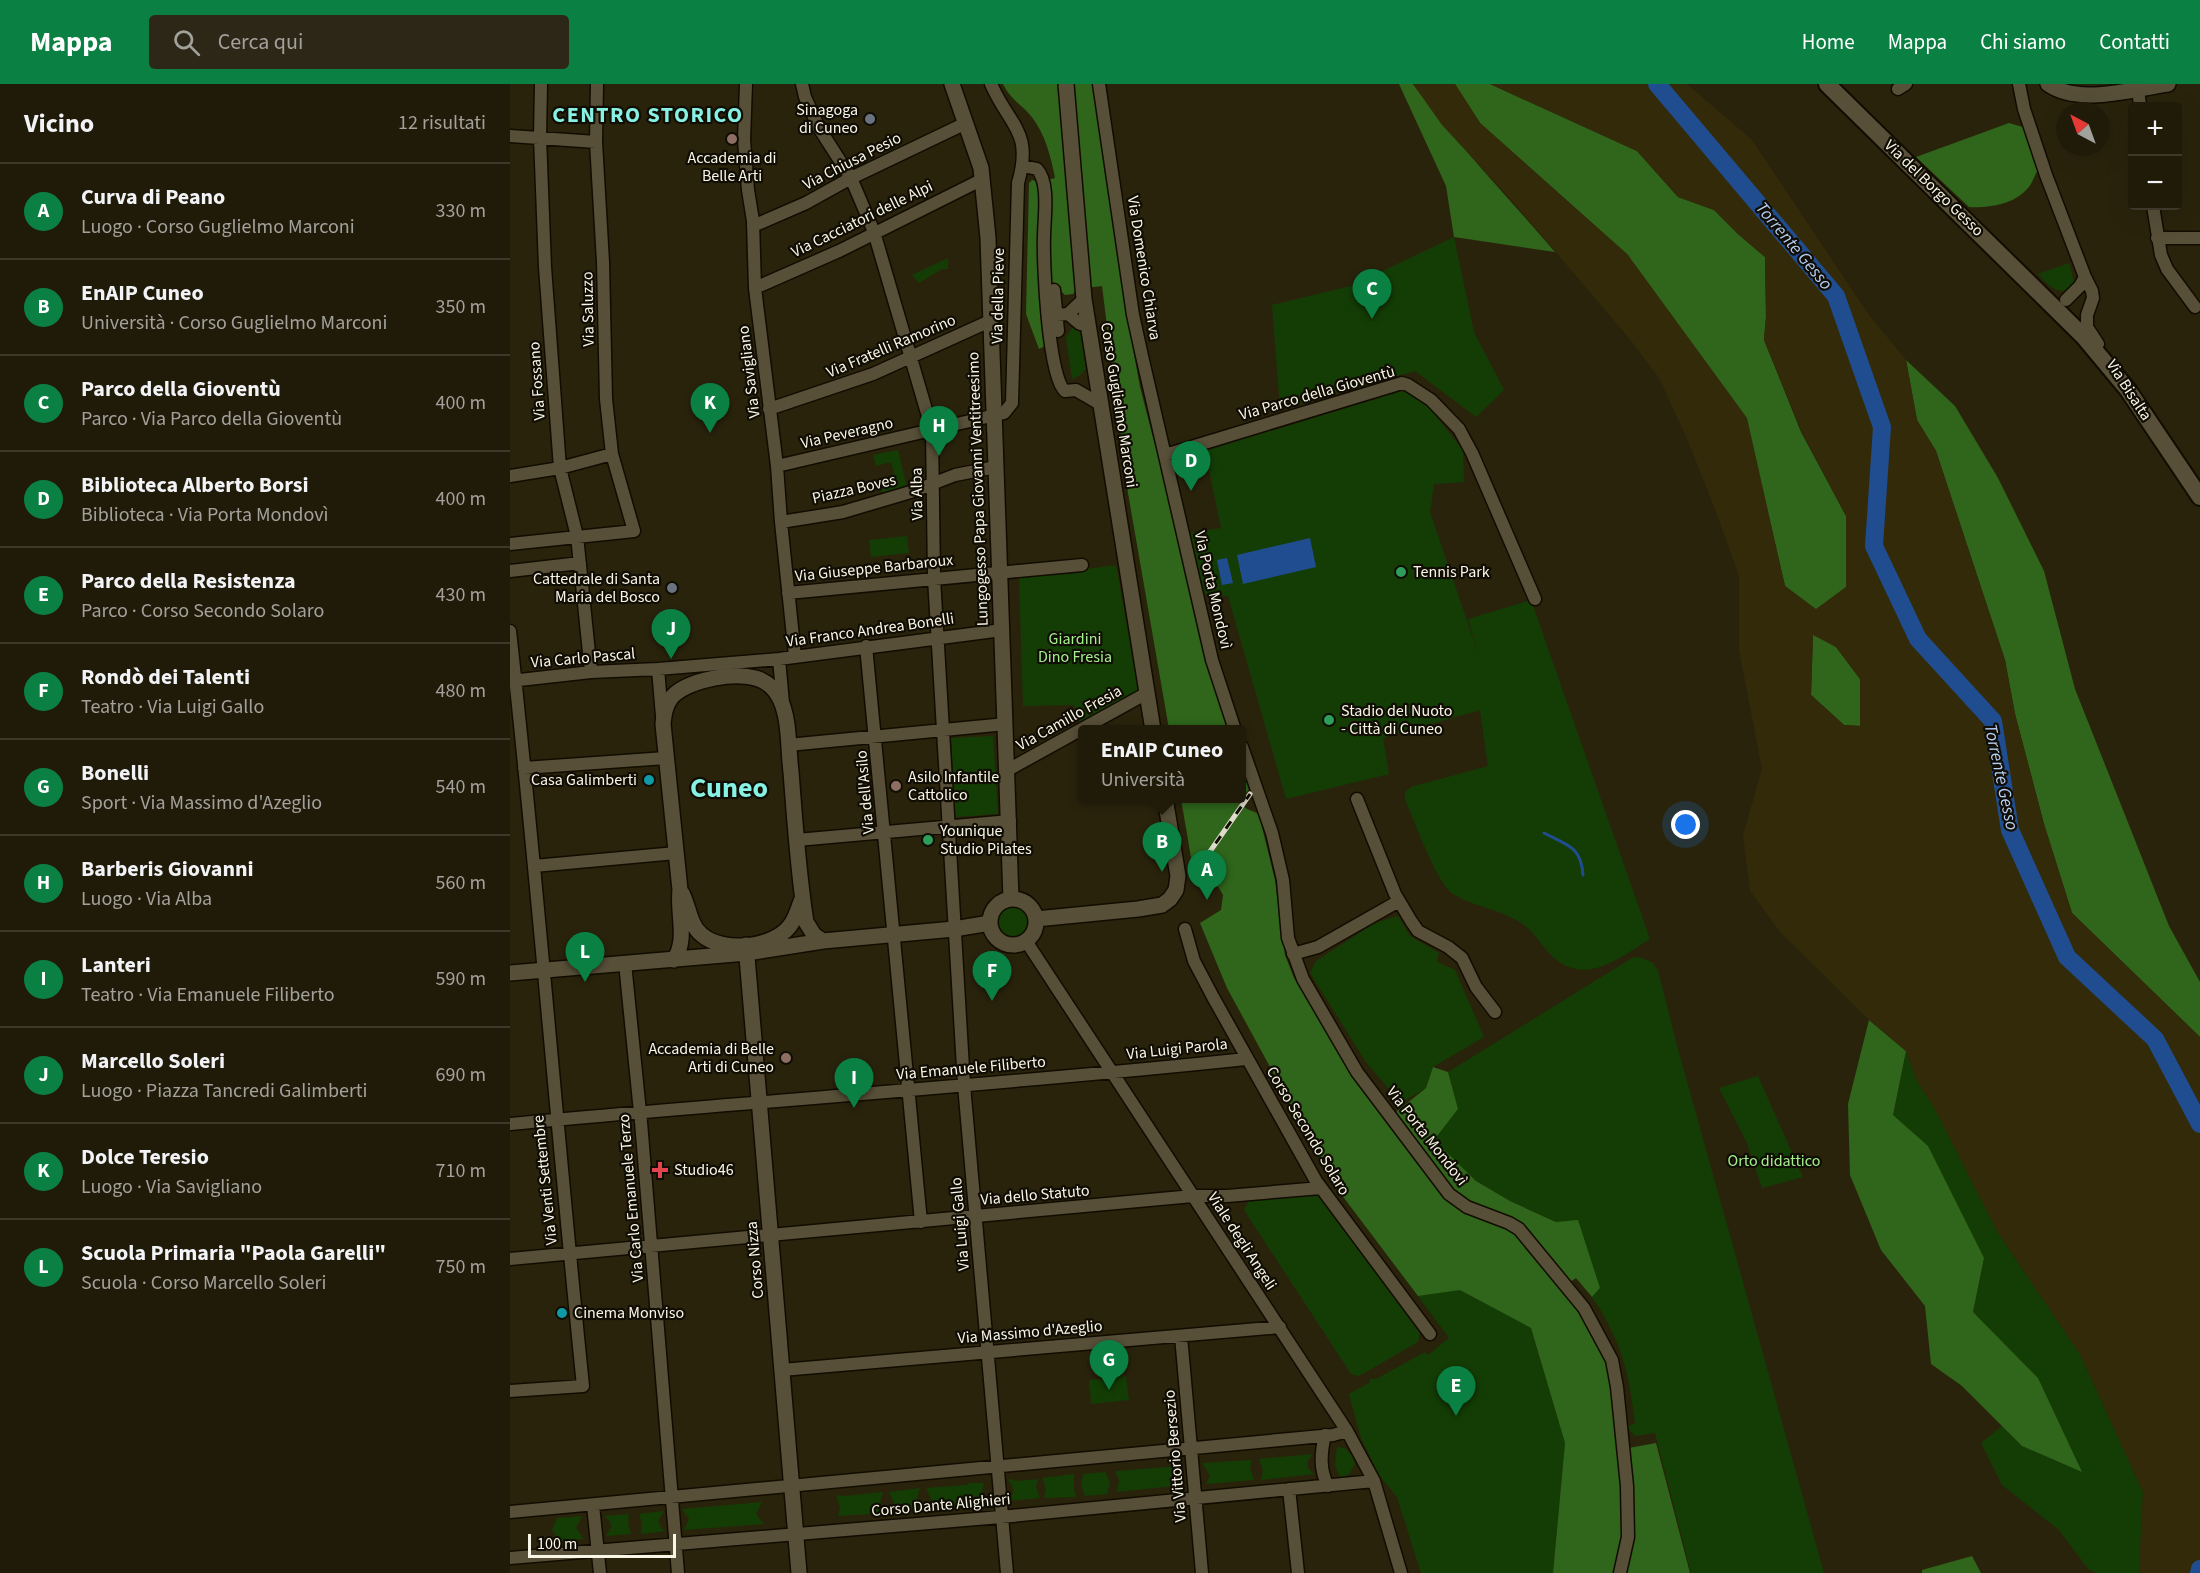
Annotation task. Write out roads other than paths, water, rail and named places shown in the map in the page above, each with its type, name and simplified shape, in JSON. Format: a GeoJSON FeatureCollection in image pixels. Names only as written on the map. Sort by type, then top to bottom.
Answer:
{"type":"FeatureCollection","features":[{"type":"Feature","properties":{"kind":"main road","name":"Via del Borgo Gesso"},"geometry":{"type":"LineString","coordinates":[[1827,84],[2066,318],[2128,390]]}},
{"type":"Feature","properties":{"kind":"main road","name":"Via Bisalta"},"geometry":{"type":"LineString","coordinates":[[2128,390],[2200,497]]}},
{"type":"Feature","properties":{"kind":"street","name":"Via Fossano"},"geometry":{"type":"LineString","coordinates":[[541,84],[540,137],[545,267],[560,468],[577,537],[591,672]]}},
{"type":"Feature","properties":{"kind":"street","name":"Via Saluzzo"},"geometry":{"type":"LineString","coordinates":[[577,537],[634,531],[612,454],[606,399],[603,262],[596,142],[597,84]]}},
{"type":"Feature","properties":{"kind":"street","name":"Via Savigliano"},"geometry":{"type":"LineString","coordinates":[[746,84],[744,141],[753,226],[756,288],[777,466],[795,656]]}},
{"type":"Feature","properties":{"kind":"street","name":"Via Alba"},"geometry":{"type":"LineString","coordinates":[[802,84],[805,97],[819,128],[851,178],[874,232],[932,430],[934,579],[954,929]]}},
{"type":"Feature","properties":{"kind":"street","name":"Lungogesso Papa Giovanni Ventitreesimo"},"geometry":{"type":"LineString","coordinates":[[952,84],[983,179],[1006,724],[1006,771],[1010,821],[1011,899]]}},
{"type":"Feature","properties":{"kind":"street","name":"Via della Pieve"},"geometry":{"type":"LineString","coordinates":[[991,84],[1020,135],[1023,146],[1023,166],[1018,183],[1012,403],[1004,413],[994,416]]}},
{"type":"Feature","properties":{"kind":"street","name":"Corso Guglielmo Marconi"},"geometry":{"type":"LineString","coordinates":[[1066,84],[1084,300],[1152,725]]}},
{"type":"Feature","properties":{"kind":"street","name":"Via Domenico Chiarva"},"geometry":{"type":"LineString","coordinates":[[1099,84],[1133,315],[1165,455]]}},
{"type":"Feature","properties":{"kind":"street","name":"Via Bisalta"},"geometry":{"type":"LineString","coordinates":[[2019,84],[2024,109],[2046,175],[2092,291],[2093,298],[2087,315],[2087,327],[2128,390]]}},
{"type":"Feature","properties":{"kind":"street"},"geometry":{"type":"LineString","coordinates":[[2048,84],[2053,88],[2081,96],[2168,84]]}},
{"type":"Feature","properties":{"kind":"street"},"geometry":{"type":"LineString","coordinates":[[2141,102],[2146,86]]}},
{"type":"Feature","properties":{"kind":"street","name":"Via Chiusa Pesio"},"geometry":{"type":"LineString","coordinates":[[753,226],[806,203],[851,178],[966,123]]}},
{"type":"Feature","properties":{"kind":"street"},"geometry":{"type":"LineString","coordinates":[[510,136],[596,142]]}},
{"type":"Feature","properties":{"kind":"street"},"geometry":{"type":"LineString","coordinates":[[1023,166],[1037,169],[1042,174],[1048,323],[1056,377],[1060,387],[1065,391],[1076,390],[1100,404]]}},
{"type":"Feature","properties":{"kind":"street","name":"Via Cacciatori delle Alpi"},"geometry":{"type":"LineString","coordinates":[[756,288],[839,251],[983,179]]}},
{"type":"Feature","properties":{"kind":"street"},"geometry":{"type":"LineString","coordinates":[[2154,210],[2157,238],[2167,269],[2195,307]]}},
{"type":"Feature","properties":{"kind":"street"},"geometry":{"type":"LineString","coordinates":[[1045,212],[1063,315],[1058,331]]}},
{"type":"Feature","properties":{"kind":"street"},"geometry":{"type":"LineString","coordinates":[[2157,238],[2200,237]]}},
{"type":"Feature","properties":{"kind":"street"},"geometry":{"type":"LineString","coordinates":[[2085,277],[2063,306],[2066,318],[2077,319],[2087,315]]}},
{"type":"Feature","properties":{"kind":"street","name":"Via del Borgo Gesso"},"geometry":{"type":"LineString","coordinates":[[2041,293],[2058,300],[2066,300]]}},
{"type":"Feature","properties":{"kind":"street"},"geometry":{"type":"LineString","coordinates":[[1063,315],[1084,300]]}},
{"type":"Feature","properties":{"kind":"street"},"geometry":{"type":"LineString","coordinates":[[1063,315],[1080,324],[1088,324]]}},
{"type":"Feature","properties":{"kind":"street","name":"Via Fratelli Ramorino"},"geometry":{"type":"LineString","coordinates":[[769,410],[873,374],[990,321]]}},
{"type":"Feature","properties":{"kind":"street"},"geometry":{"type":"LineString","coordinates":[[1076,390],[1095,371]]}},
{"type":"Feature","properties":{"kind":"street","name":"Via Parco della Gioventù"},"geometry":{"type":"LineString","coordinates":[[1165,455],[1402,383],[1408,385],[1431,400],[1459,429],[1472,453],[1535,599]]}},
{"type":"Feature","properties":{"kind":"street","name":"Via Peveragno"},"geometry":{"type":"LineString","coordinates":[[777,466],[994,416]]}},
{"type":"Feature","properties":{"kind":"street"},"geometry":{"type":"LineString","coordinates":[[510,476],[560,468],[612,454]]}},
{"type":"Feature","properties":{"kind":"street","name":"Via Porta Mondovì"},"geometry":{"type":"LineString","coordinates":[[1165,455],[1212,660],[1234,725]]}},
{"type":"Feature","properties":{"kind":"street","name":"Piazza Boves"},"geometry":{"type":"LineString","coordinates":[[781,522],[843,512],[905,494],[955,475],[996,467]]}},
{"type":"Feature","properties":{"kind":"street"},"geometry":{"type":"LineString","coordinates":[[510,544],[577,537]]}},
{"type":"Feature","properties":{"kind":"street"},"geometry":{"type":"LineString","coordinates":[[510,570],[580,563]]}},
{"type":"Feature","properties":{"kind":"street","name":"Via Giuseppe Barbaroux"},"geometry":{"type":"LineString","coordinates":[[788,593],[1082,565]]}},
{"type":"Feature","properties":{"kind":"street","name":"Via Franco Andrea Bonelli"},"geometry":{"type":"LineString","coordinates":[[723,671],[795,656],[1002,630]]}},
{"type":"Feature","properties":{"kind":"street","name":"Via Venti Settembre"},"geometry":{"type":"LineString","coordinates":[[510,631],[583,1386],[510,1391]]}},
{"type":"Feature","properties":{"kind":"street","name":"Via dell'Asilo"},"geometry":{"type":"LineString","coordinates":[[866,646],[921,1222]]}},
{"type":"Feature","properties":{"kind":"street"},"geometry":{"type":"LineString","coordinates":[[779,659],[802,898],[806,922],[814,935],[823,941]]}},
{"type":"Feature","properties":{"kind":"street"},"geometry":{"type":"LineString","coordinates":[[658,669],[680,890],[678,904],[682,943],[680,952],[674,960]]}},
{"type":"Feature","properties":{"kind":"street","name":"Via Carlo Pascal"},"geometry":{"type":"LineString","coordinates":[[513,680],[591,672],[658,669],[723,671]]}},
{"type":"Feature","properties":{"kind":"street"},"geometry":{"type":"LineString","coordinates":[[663,724],[666,706],[672,697],[690,684],[723,671],[749,676],[769,684],[780,699],[784,710]]}},
{"type":"Feature","properties":{"kind":"street","name":"Via Camillo Fresia"},"geometry":{"type":"LineString","coordinates":[[1089,725],[1147,693]]}},
{"type":"Feature","properties":{"kind":"street"},"geometry":{"type":"LineString","coordinates":[[788,745],[1006,724]]}},
{"type":"Feature","properties":{"kind":"street","name":"Via Camillo Fresia"},"geometry":{"type":"LineString","coordinates":[[1006,771],[1078,731]]}},
{"type":"Feature","properties":{"kind":"street"},"geometry":{"type":"LineString","coordinates":[[524,768],[666,758]]}},
{"type":"Feature","properties":{"kind":"street","name":"Via Porta Mondovì"},"geometry":{"type":"LineString","coordinates":[[1246,758],[1272,833],[1283,880],[1288,938],[1293,954],[1303,979],[1357,1072],[1449,1194],[1467,1207],[1519,1229],[1584,1308],[1612,1360],[1616,1378],[1627,1486],[1628,1537],[1620,1573]]}},
{"type":"Feature","properties":{"kind":"street"},"geometry":{"type":"LineString","coordinates":[[1357,799],[1399,901],[1418,931],[1448,947],[1462,958],[1476,987],[1495,1012]]}},
{"type":"Feature","properties":{"kind":"street"},"geometry":{"type":"LineString","coordinates":[[1036,919],[1162,905],[1170,899],[1176,890],[1178,876],[1166,803]]}},
{"type":"Feature","properties":{"kind":"street"},"geometry":{"type":"LineString","coordinates":[[797,840],[1010,821]]}},
{"type":"Feature","properties":{"kind":"street"},"geometry":{"type":"LineString","coordinates":[[534,866],[676,853]]}},
{"type":"Feature","properties":{"kind":"street"},"geometry":{"type":"LineString","coordinates":[[680,890],[689,906],[692,924],[700,935],[722,945],[747,949],[780,936],[790,927],[802,898]]}},
{"type":"Feature","properties":{"kind":"street"},"geometry":{"type":"LineString","coordinates":[[1011,899],[1025,902],[1030,906],[1036,919],[1035,929],[1026,941],[1020,944],[1006,944],[994,936],[990,923],[993,909],[998,904],[1011,899]]}},
{"type":"Feature","properties":{"kind":"street"},"geometry":{"type":"LineString","coordinates":[[1293,954],[1318,947],[1399,901]]}},
{"type":"Feature","properties":{"kind":"street"},"geometry":{"type":"LineString","coordinates":[[510,974],[674,960],[747,949],[954,929],[990,923]]}},
{"type":"Feature","properties":{"kind":"street","name":"Via Luigi Gallo"},"geometry":{"type":"LineString","coordinates":[[954,929],[964,1085],[1006,1573]]}},
{"type":"Feature","properties":{"kind":"street","name":"Corso Secondo Solaro"},"geometry":{"type":"LineString","coordinates":[[1185,930],[1194,961],[1246,1059],[1321,1188],[1430,1334]]}},
{"type":"Feature","properties":{"kind":"street","name":"Viale degli Angeli"},"geometry":{"type":"LineString","coordinates":[[1026,941],[1347,1431],[1374,1481],[1401,1573]]}},
{"type":"Feature","properties":{"kind":"street","name":"Corso Nizza"},"geometry":{"type":"LineString","coordinates":[[747,949],[800,1573]]}},
{"type":"Feature","properties":{"kind":"street","name":"Via Carlo Emanuele Terzo"},"geometry":{"type":"LineString","coordinates":[[625,963],[652,1246],[678,1573]]}},
{"type":"Feature","properties":{"kind":"street","name":"Via Luigi Parola"},"geometry":{"type":"LineString","coordinates":[[1113,1072],[1246,1059]]}},
{"type":"Feature","properties":{"kind":"street","name":"Via Emanuele Filiberto"},"geometry":{"type":"LineString","coordinates":[[510,1124],[1113,1072]]}},
{"type":"Feature","properties":{"kind":"street","name":"Via dello Statuto"},"geometry":{"type":"LineString","coordinates":[[510,1259],[1193,1196],[1227,1196],[1321,1188]]}},
{"type":"Feature","properties":{"kind":"street","name":"Via Massimo d'Azeglio"},"geometry":{"type":"LineString","coordinates":[[782,1370],[1280,1327]]}},
{"type":"Feature","properties":{"kind":"street","name":"Via Vittorio Bersezio"},"geometry":{"type":"LineString","coordinates":[[1181,1336],[1202,1573]]}},
{"type":"Feature","properties":{"kind":"street","name":"Corso Dante Alighieri"},"geometry":{"type":"LineString","coordinates":[[510,1512],[1192,1448],[1347,1431]]}},
{"type":"Feature","properties":{"kind":"street"},"geometry":{"type":"LineString","coordinates":[[1325,1435],[1322,1461],[1323,1475],[1328,1486]]}},
{"type":"Feature","properties":{"kind":"street","name":"Corso Dante Alighieri"},"geometry":{"type":"LineString","coordinates":[[510,1558],[1001,1517],[1374,1481]]}},
{"type":"Feature","properties":{"kind":"street"},"geometry":{"type":"LineString","coordinates":[[1289,1489],[1298,1573]]}},
{"type":"Feature","properties":{"kind":"street"},"geometry":{"type":"LineString","coordinates":[[593,1505],[600,1573]]}},
{"type":"Feature","properties":{"kind":"water"},"geometry":{"type":"Polygon","coordinates":[[[1310,538],[1316,567],[1243,584],[1237,555],[1310,538]]]}},
{"type":"Feature","properties":{"kind":"water"},"geometry":{"type":"Polygon","coordinates":[[[1227,558],[1233,583],[1222,585],[1217,560],[1227,558]]]}},
{"type":"Feature","properties":{"kind":"waterway","name":"Torrente Gesso"},"geometry":{"type":"LineString","coordinates":[[1657,84],[1836,296],[1882,427],[1874,546],[1918,639],[1993,721],[2010,830],[2067,957],[2155,1039],[2200,1124]]}},
{"type":"Feature","properties":{"kind":"waterway"},"geometry":{"type":"LineString","coordinates":[[1544,833],[1576,852],[1582,865],[1583,875]]}},
{"type":"Feature","properties":{"kind":"waterway","name":"Torrente Gesso"},"geometry":{"type":"LineString","coordinates":[[2199,1573],[2200,1569]]}},
{"type":"Feature","properties":{"kind":"railway"},"geometry":{"type":"LineString","coordinates":[[1246,800],[1250,794]]}},
{"type":"Feature","properties":{"kind":"railway"},"geometry":{"type":"LineString","coordinates":[[1195,873],[1244,803]]}},
{"type":"Feature","properties":{"kind":"place","name":"Sinagoga di Cuneo"},"geometry":{"type":"Point","coordinates":[870,119]}},
{"type":"Feature","properties":{"kind":"place","name":"Accademia di Belle Arti"},"geometry":{"type":"Point","coordinates":[732,139]}},
{"type":"Feature","properties":{"kind":"place","name":"Parco della Gioventù"},"geometry":{"type":"Point","coordinates":[1372,319]}},
{"type":"Feature","properties":{"kind":"place","name":"Dolce Teresio"},"geometry":{"type":"Point","coordinates":[710,433]}},
{"type":"Feature","properties":{"kind":"place","name":"Barberis Giovanni"},"geometry":{"type":"Point","coordinates":[939,456]}},
{"type":"Feature","properties":{"kind":"place","name":"Biblioteca Alberto Borsi"},"geometry":{"type":"Point","coordinates":[1191,491]}},
{"type":"Feature","properties":{"kind":"place","name":"Tennis Park"},"geometry":{"type":"Point","coordinates":[1401,572]}},
{"type":"Feature","properties":{"kind":"place","name":"Cattedrale di Santa Maria del Bosco"},"geometry":{"type":"Point","coordinates":[672,588]}},
{"type":"Feature","properties":{"kind":"place","name":"Marcello Soleri"},"geometry":{"type":"Point","coordinates":[671,659]}},
{"type":"Feature","properties":{"kind":"place","name":"Stadio del Nuoto - Città di Cuneo"},"geometry":{"type":"Point","coordinates":[1329,720]}},
{"type":"Feature","properties":{"kind":"place","name":"Casa Galimberti"},"geometry":{"type":"Point","coordinates":[649,780]}},
{"type":"Feature","properties":{"kind":"place","name":"Asilo Infantile Cattolico"},"geometry":{"type":"Point","coordinates":[896,786]}},
{"type":"Feature","properties":{"kind":"place","name":"Younique Studio Pilates"},"geometry":{"type":"Point","coordinates":[928,840]}},
{"type":"Feature","properties":{"kind":"place","name":"EnAIP Cuneo"},"geometry":{"type":"Point","coordinates":[1162,872]}},
{"type":"Feature","properties":{"kind":"place","name":"Curva di Peano"},"geometry":{"type":"Point","coordinates":[1207,900]}},
{"type":"Feature","properties":{"kind":"place","name":"Scuola Primaria \"Paola Garelli\""},"geometry":{"type":"Point","coordinates":[585,982]}},
{"type":"Feature","properties":{"kind":"place","name":"Rondò dei Talenti"},"geometry":{"type":"Point","coordinates":[992,1001]}},
{"type":"Feature","properties":{"kind":"place","name":"Accademia di Belle Arti di Cuneo"},"geometry":{"type":"Point","coordinates":[786,1058]}},
{"type":"Feature","properties":{"kind":"place","name":"Lanteri"},"geometry":{"type":"Point","coordinates":[854,1108]}},
{"type":"Feature","properties":{"kind":"place","name":"Studio46"},"geometry":{"type":"Point","coordinates":[660,1170]}},
{"type":"Feature","properties":{"kind":"place","name":"Cinema Monviso"},"geometry":{"type":"Point","coordinates":[562,1313]}},
{"type":"Feature","properties":{"kind":"place","name":"Bonelli"},"geometry":{"type":"Point","coordinates":[1109,1390]}},
{"type":"Feature","properties":{"kind":"place","name":"Parco della Resistenza"},"geometry":{"type":"Point","coordinates":[1456,1416]}},
{"type":"Feature","properties":{"kind":"district","name":"CENTRO STORICO"},"geometry":{"type":"Point","coordinates":[648,115]}},
{"type":"Feature","properties":{"kind":"district","name":"Cuneo"},"geometry":{"type":"Point","coordinates":[729,788]}},
{"type":"Feature","properties":{"kind":"park label","name":"Giardini Dino Fresia"},"geometry":{"type":"Point","coordinates":[1075,648]}},
{"type":"Feature","properties":{"kind":"park label","name":"Orto didattico"},"geometry":{"type":"Point","coordinates":[1774,1161]}}]}
